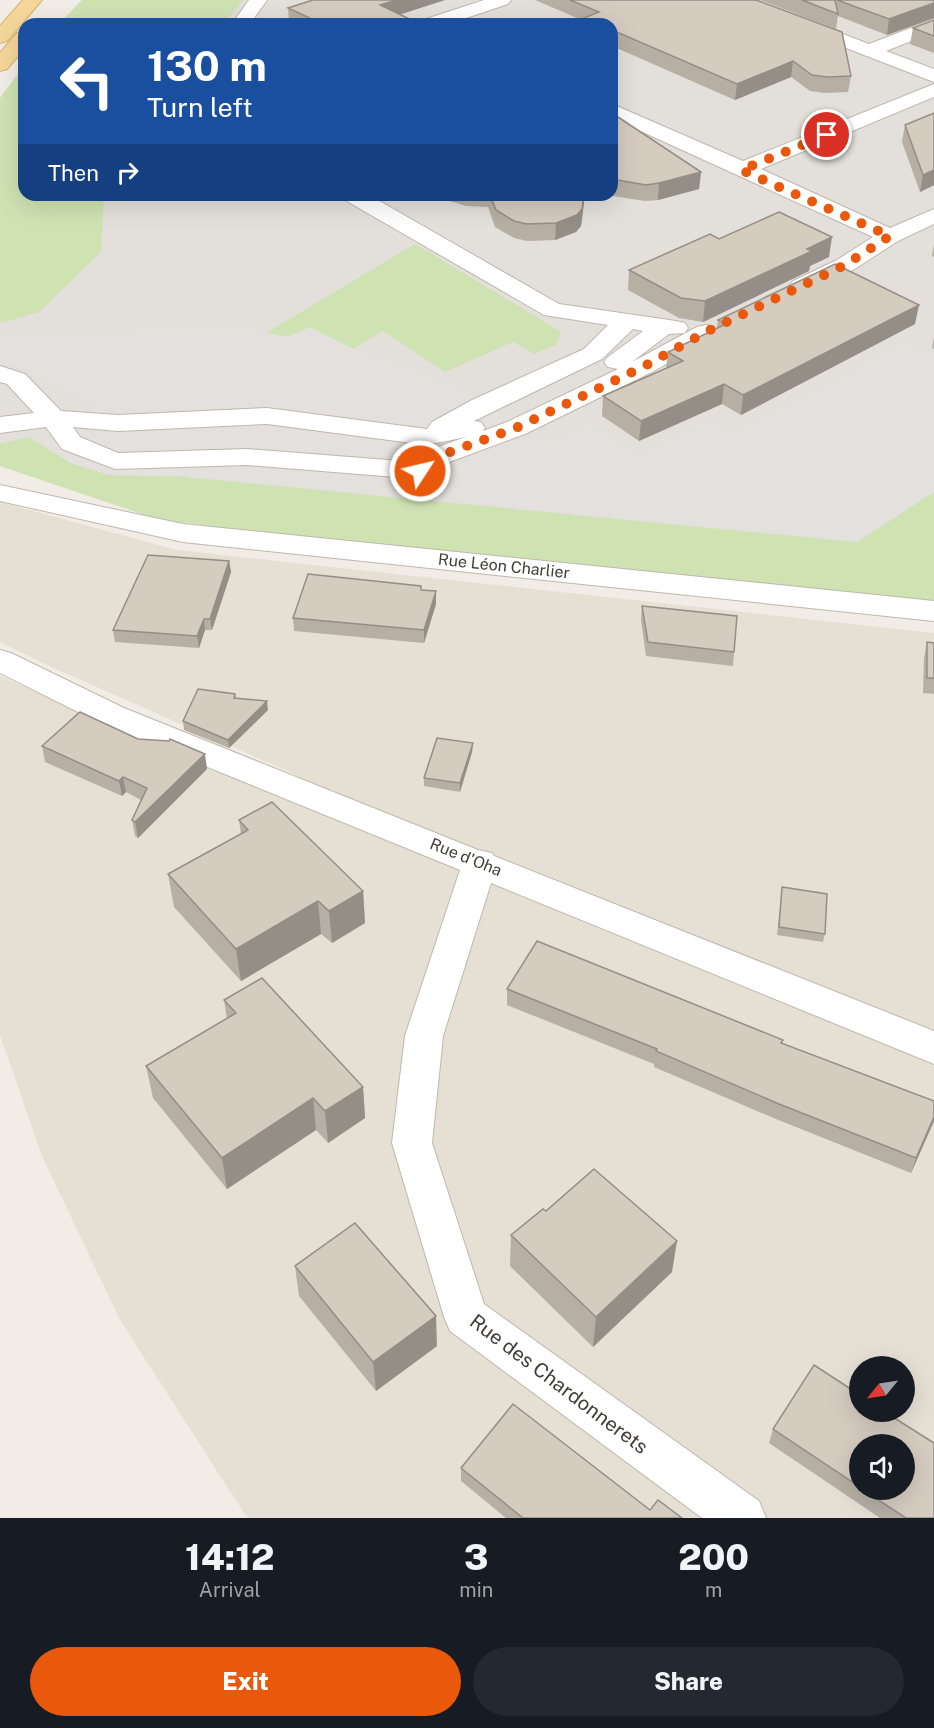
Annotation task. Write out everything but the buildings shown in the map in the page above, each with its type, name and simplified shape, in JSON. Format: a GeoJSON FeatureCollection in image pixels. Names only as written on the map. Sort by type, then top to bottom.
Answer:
{"type":"FeatureCollection","features":[{"type":"Feature","properties":{"kind":"main road"},"geometry":{"type":"LineString","coordinates":[[37,18],[41,3]]}},
{"type":"Feature","properties":{"kind":"main road"},"geometry":{"type":"LineString","coordinates":[[23,18],[41,3]]}},
{"type":"Feature","properties":{"kind":"main road"},"geometry":{"type":"LineString","coordinates":[[0,37],[18,22]]}},
{"type":"Feature","properties":{"kind":"main road"},"geometry":{"type":"LineString","coordinates":[[0,65],[18,44]]}},
{"type":"Feature","properties":{"kind":"street"},"geometry":{"type":"LineString","coordinates":[[245,18],[258,0]]}},
{"type":"Feature","properties":{"kind":"street"},"geometry":{"type":"LineString","coordinates":[[448,18],[502,0]]}},
{"type":"Feature","properties":{"kind":"street"},"geometry":{"type":"LineString","coordinates":[[738,0],[934,76]]}},
{"type":"Feature","properties":{"kind":"street"},"geometry":{"type":"LineString","coordinates":[[868,51],[934,25]]}},
{"type":"Feature","properties":{"kind":"street"},"geometry":{"type":"LineString","coordinates":[[741,170],[934,90]]}},
{"type":"Feature","properties":{"kind":"street"},"geometry":{"type":"LineString","coordinates":[[618,113],[890,236]]}},
{"type":"Feature","properties":{"kind":"street"},"geometry":{"type":"LineString","coordinates":[[0,425],[52,417],[118,423],[267,417],[435,446],[516,428],[643,367],[717,327],[664,326],[553,310],[363,201]]}},
{"type":"Feature","properties":{"kind":"street"},"geometry":{"type":"LineString","coordinates":[[781,296],[845,265],[890,236],[934,216]]}},
{"type":"Feature","properties":{"kind":"street"},"geometry":{"type":"LineString","coordinates":[[435,446],[434,413],[464,395],[568,347],[595,316]]}},
{"type":"Feature","properties":{"kind":"street"},"geometry":{"type":"LineString","coordinates":[[0,374],[16,379],[52,417],[71,443],[115,461],[247,457],[420,471],[435,446],[481,406],[593,354],[627,321]]}},
{"type":"Feature","properties":{"kind":"street"},"geometry":{"type":"LineString","coordinates":[[435,446],[460,432],[500,418],[620,361],[664,326]]}},
{"type":"Feature","properties":{"kind":"street","name":"Rue Léon Charlier"},"geometry":{"type":"LineString","coordinates":[[0,477],[33,489],[75,509]]}},
{"type":"Feature","properties":{"kind":"street","name":"Rue Léon Charlier"},"geometry":{"type":"LineString","coordinates":[[0,493],[192,534],[934,610]]}},
{"type":"Feature","properties":{"kind":"street","name":"Rue d'Oha"},"geometry":{"type":"LineString","coordinates":[[0,660],[113,716],[480,862],[934,1048]]}},
{"type":"Feature","properties":{"kind":"street","name":"Rue des Chardonnerets"},"geometry":{"type":"LineString","coordinates":[[480,862],[424,1036],[411,1143],[466,1317],[742,1518]]}},
{"type":"Feature","properties":{"kind":"shaded area"},"geometry":{"type":"Polygon","coordinates":[[[82,0],[934,0],[934,603],[280,535],[157,519],[0,466],[0,98],[18,74],[18,201],[618,201],[618,18],[65,18],[82,0]]]}},
{"type":"Feature","properties":{"kind":"shaded area"},"geometry":{"type":"Polygon","coordinates":[[[310,327],[353,349],[459,389],[549,444],[588,423],[638,455],[710,420],[732,433],[907,343],[934,356],[934,492],[857,542],[177,476],[109,475],[71,463],[43,445],[99,406],[19,367],[0,364],[0,335],[243,328],[287,337],[310,327]]]}},
{"type":"Feature","properties":{"kind":"shaded area"},"geometry":{"type":"Polygon","coordinates":[[[0,502],[177,550],[934,633],[934,1518],[249,1518],[120,1320],[42,1156],[0,1035],[0,676],[210,770],[473,859],[285,770],[0,642],[0,502]]]}},
{"type":"Feature","properties":{"kind":"green space"},"geometry":{"type":"Polygon","coordinates":[[[82,0],[243,0],[228,18],[65,18],[82,0]]]}},
{"type":"Feature","properties":{"kind":"green space"},"geometry":{"type":"Polygon","coordinates":[[[18,74],[18,201],[104,201],[101,252],[39,312],[0,323],[0,98],[18,74]]]}},
{"type":"Feature","properties":{"kind":"green space"},"geometry":{"type":"Polygon","coordinates":[[[415,244],[561,332],[557,344],[534,354],[513,342],[445,372],[383,331],[353,349],[310,328],[287,337],[266,333],[415,244]]]}},
{"type":"Feature","properties":{"kind":"green space"},"geometry":{"type":"Polygon","coordinates":[[[29,437],[71,463],[109,475],[177,476],[857,542],[934,492],[934,603],[280,535],[157,519],[0,466],[0,444],[29,437]]]}},
{"type":"Feature","properties":{"kind":"route"},"geometry":{"type":"LineString","coordinates":[[420,471],[442,455],[516,428],[643,367],[706,332],[845,265],[890,236],[741,170],[827,135]]}}]}
